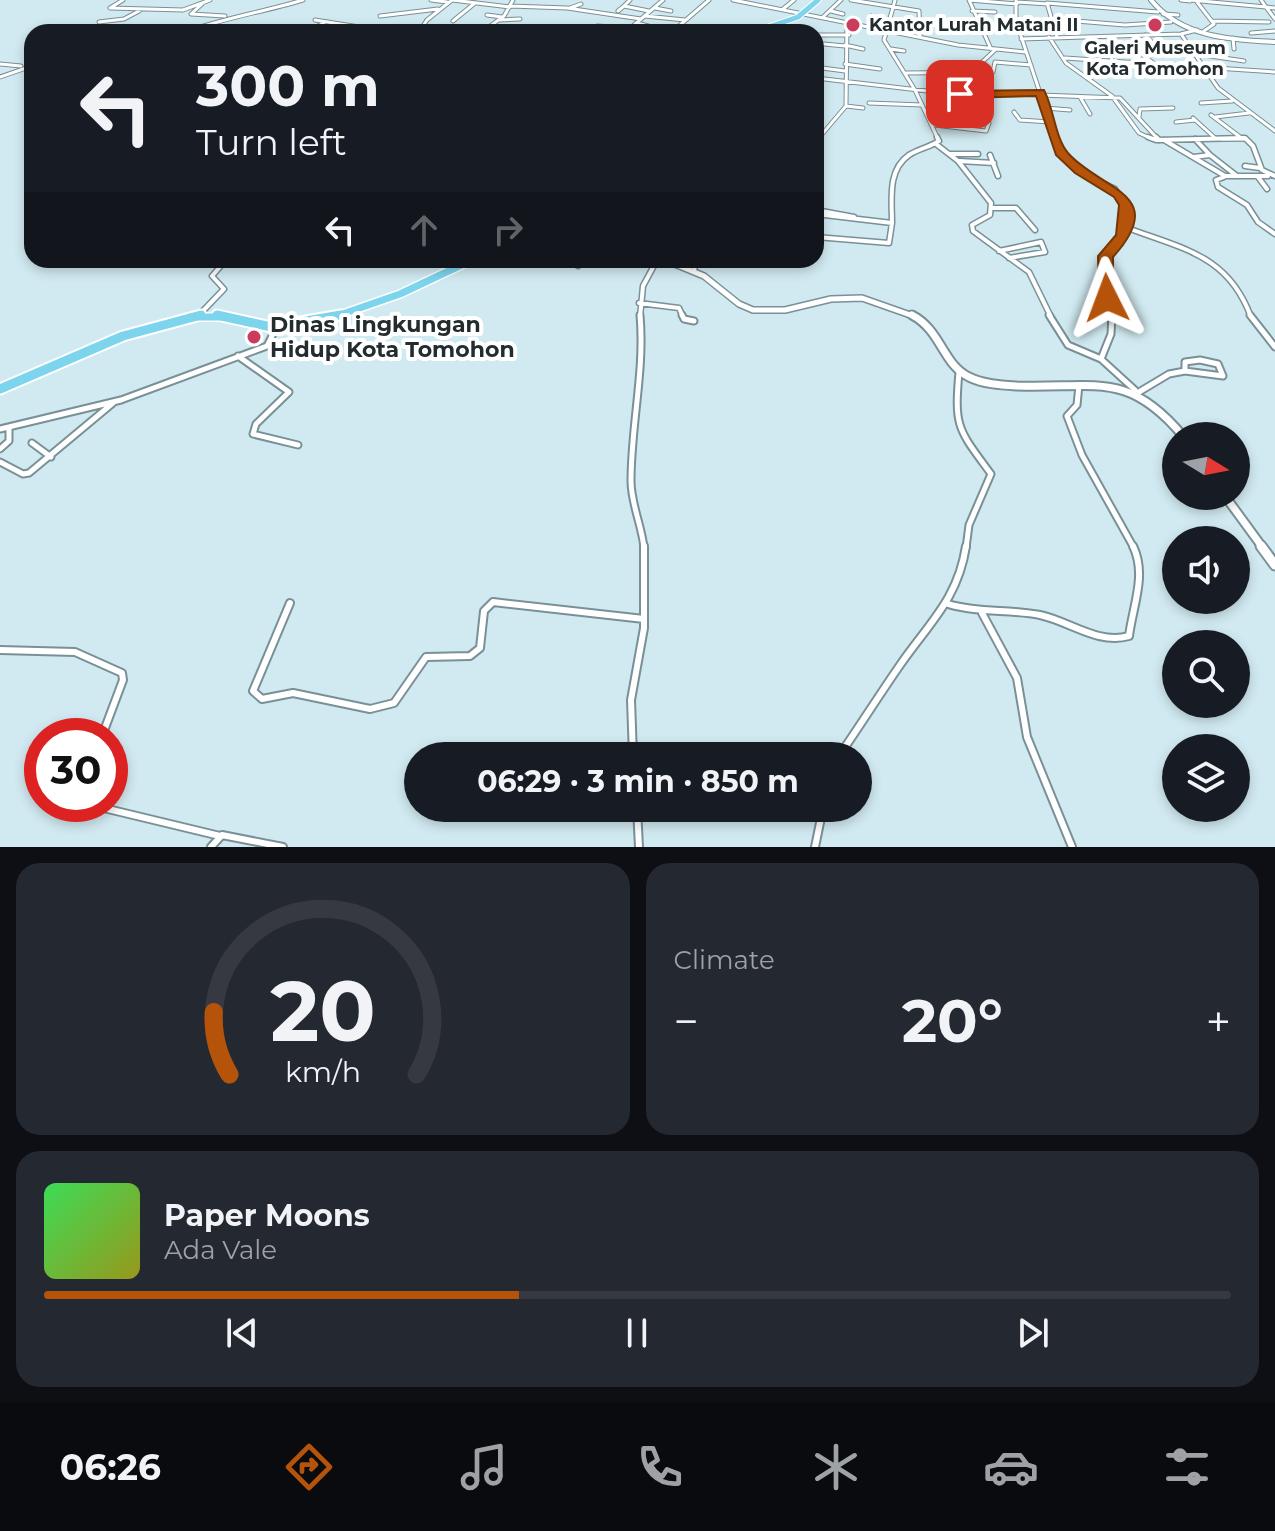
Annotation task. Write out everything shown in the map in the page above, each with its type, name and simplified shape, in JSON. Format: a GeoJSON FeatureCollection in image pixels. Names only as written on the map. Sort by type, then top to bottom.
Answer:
{"type":"FeatureCollection","features":[{"type":"Feature","properties":{"kind":"highway"},"geometry":{"type":"LineString","coordinates":[[776,24],[803,13],[818,0]]}},
{"type":"Feature","properties":{"kind":"highway"},"geometry":{"type":"LineString","coordinates":[[0,389],[126,337],[199,315],[214,314],[252,325],[277,326],[348,311],[451,268]]}},
{"type":"Feature","properties":{"kind":"main road"},"geometry":{"type":"LineString","coordinates":[[1151,0],[1158,13],[1171,22],[1233,38],[1275,42]]}},
{"type":"Feature","properties":{"kind":"main road"},"geometry":{"type":"LineString","coordinates":[[686,268],[753,310],[780,310],[842,297],[878,302],[927,324],[959,372],[975,380],[1022,386],[1079,384],[1137,391],[1164,411],[1172,422]]}},
{"type":"Feature","properties":{"kind":"main road"},"geometry":{"type":"LineString","coordinates":[[1235,510],[1275,565]]}},
{"type":"Feature","properties":{"kind":"street"},"geometry":{"type":"LineString","coordinates":[[123,0],[110,8],[185,10],[210,0]]}},
{"type":"Feature","properties":{"kind":"street"},"geometry":{"type":"LineString","coordinates":[[279,0],[293,2]]}},
{"type":"Feature","properties":{"kind":"street"},"geometry":{"type":"LineString","coordinates":[[207,24],[303,0]]}},
{"type":"Feature","properties":{"kind":"street"},"geometry":{"type":"LineString","coordinates":[[431,0],[510,7],[569,8],[685,20]]}},
{"type":"Feature","properties":{"kind":"street"},"geometry":{"type":"LineString","coordinates":[[493,24],[513,0]]}},
{"type":"Feature","properties":{"kind":"street"},"geometry":{"type":"LineString","coordinates":[[618,11],[630,0]]}},
{"type":"Feature","properties":{"kind":"street"},"geometry":{"type":"LineString","coordinates":[[637,23],[663,0]]}},
{"type":"Feature","properties":{"kind":"street"},"geometry":{"type":"LineString","coordinates":[[680,24],[709,0]]}},
{"type":"Feature","properties":{"kind":"street"},"geometry":{"type":"LineString","coordinates":[[733,0],[993,49],[1026,52]]}},
{"type":"Feature","properties":{"kind":"street"},"geometry":{"type":"LineString","coordinates":[[783,9],[794,0]]}},
{"type":"Feature","properties":{"kind":"street"},"geometry":{"type":"LineString","coordinates":[[823,17],[841,0]]}},
{"type":"Feature","properties":{"kind":"street"},"geometry":{"type":"LineString","coordinates":[[851,0],[919,11],[920,36]]}},
{"type":"Feature","properties":{"kind":"street"},"geometry":{"type":"LineString","coordinates":[[824,238],[889,243],[891,182],[909,156],[936,144],[939,139],[884,38],[895,0]]}},
{"type":"Feature","properties":{"kind":"street"},"geometry":{"type":"LineString","coordinates":[[993,49],[967,0],[1047,2],[1178,15]]}},
{"type":"Feature","properties":{"kind":"street"},"geometry":{"type":"LineString","coordinates":[[1181,0],[1275,8]]}},
{"type":"Feature","properties":{"kind":"street"},"geometry":{"type":"LineString","coordinates":[[1212,21],[1275,21],[1261,0]]}},
{"type":"Feature","properties":{"kind":"street"},"geometry":{"type":"LineString","coordinates":[[1021,39],[1181,34],[1214,26],[1197,1]]}},
{"type":"Feature","properties":{"kind":"street"},"geometry":{"type":"LineString","coordinates":[[426,24],[448,2]]}},
{"type":"Feature","properties":{"kind":"street"},"geometry":{"type":"LineString","coordinates":[[453,21],[476,2]]}},
{"type":"Feature","properties":{"kind":"street"},"geometry":{"type":"LineString","coordinates":[[1017,2],[1015,16],[1021,39],[1057,148],[1067,161],[1120,194],[1125,205],[1123,237],[1105,256],[1107,298],[1115,330],[1101,359]]}},
{"type":"Feature","properties":{"kind":"street"},"geometry":{"type":"LineString","coordinates":[[1047,2],[1057,37]]}},
{"type":"Feature","properties":{"kind":"street"},"geometry":{"type":"LineString","coordinates":[[201,3],[191,14],[227,17]]}},
{"type":"Feature","properties":{"kind":"street"},"geometry":{"type":"LineString","coordinates":[[569,8],[581,4]]}},
{"type":"Feature","properties":{"kind":"street"},"geometry":{"type":"LineString","coordinates":[[380,16],[410,11],[417,6],[439,9]]}},
{"type":"Feature","properties":{"kind":"street"},"geometry":{"type":"LineString","coordinates":[[624,6],[649,11]]}},
{"type":"Feature","properties":{"kind":"street"},"geometry":{"type":"LineString","coordinates":[[654,8],[671,11]]}},
{"type":"Feature","properties":{"kind":"street"},"geometry":{"type":"LineString","coordinates":[[99,22],[124,19],[140,11]]}},
{"type":"Feature","properties":{"kind":"street"},"geometry":{"type":"LineString","coordinates":[[830,11],[843,14]]}},
{"type":"Feature","properties":{"kind":"street"},"geometry":{"type":"LineString","coordinates":[[972,11],[995,12]]}},
{"type":"Feature","properties":{"kind":"street"},"geometry":{"type":"LineString","coordinates":[[1225,14],[1230,19]]}},
{"type":"Feature","properties":{"kind":"street"},"geometry":{"type":"LineString","coordinates":[[487,15],[520,19]]}},
{"type":"Feature","properties":{"kind":"street"},"geometry":{"type":"LineString","coordinates":[[824,132],[846,106],[845,46],[851,16]]}},
{"type":"Feature","properties":{"kind":"street"},"geometry":{"type":"LineString","coordinates":[[869,26],[871,16]]}},
{"type":"Feature","properties":{"kind":"street"},"geometry":{"type":"LineString","coordinates":[[974,16],[984,17]]}},
{"type":"Feature","properties":{"kind":"street"},"geometry":{"type":"LineString","coordinates":[[1052,19],[1125,25],[1171,22]]}},
{"type":"Feature","properties":{"kind":"street"},"geometry":{"type":"LineString","coordinates":[[315,20],[337,24]]}},
{"type":"Feature","properties":{"kind":"street"},"geometry":{"type":"LineString","coordinates":[[322,24],[326,22]]}},
{"type":"Feature","properties":{"kind":"street"},"geometry":{"type":"LineString","coordinates":[[959,23],[977,22]]}},
{"type":"Feature","properties":{"kind":"street"},"geometry":{"type":"LineString","coordinates":[[1251,33],[1275,31],[1269,22]]}},
{"type":"Feature","properties":{"kind":"street"},"geometry":{"type":"LineString","coordinates":[[1181,34],[1218,88],[1275,131]]}},
{"type":"Feature","properties":{"kind":"street"},"geometry":{"type":"LineString","coordinates":[[824,35],[849,35]]}},
{"type":"Feature","properties":{"kind":"street"},"geometry":{"type":"LineString","coordinates":[[1119,35],[1153,64]]}},
{"type":"Feature","properties":{"kind":"street"},"geometry":{"type":"LineString","coordinates":[[1145,35],[1156,47]]}},
{"type":"Feature","properties":{"kind":"street"},"geometry":{"type":"LineString","coordinates":[[1080,36],[1088,45]]}},
{"type":"Feature","properties":{"kind":"street"},"geometry":{"type":"LineString","coordinates":[[1049,37],[1064,58],[1112,96],[1139,133],[1161,139],[1241,138]]}},
{"type":"Feature","properties":{"kind":"street"},"geometry":{"type":"LineString","coordinates":[[1233,38],[1234,49]]}},
{"type":"Feature","properties":{"kind":"street"},"geometry":{"type":"LineString","coordinates":[[824,44],[863,49]]}},
{"type":"Feature","properties":{"kind":"street"},"geometry":{"type":"LineString","coordinates":[[890,49],[904,51]]}},
{"type":"Feature","properties":{"kind":"street"},"geometry":{"type":"LineString","coordinates":[[987,61],[993,49]]}},
{"type":"Feature","properties":{"kind":"street"},"geometry":{"type":"LineString","coordinates":[[1113,63],[1110,54],[1117,53]]}},
{"type":"Feature","properties":{"kind":"street"},"geometry":{"type":"LineString","coordinates":[[1197,54],[1244,61]]}},
{"type":"Feature","properties":{"kind":"street"},"geometry":{"type":"LineString","coordinates":[[1064,58],[1275,72]]}},
{"type":"Feature","properties":{"kind":"street"},"geometry":{"type":"LineString","coordinates":[[980,64],[987,61],[1031,65]]}},
{"type":"Feature","properties":{"kind":"street"},"geometry":{"type":"LineString","coordinates":[[905,73],[988,73],[995,71],[995,63]]}},
{"type":"Feature","properties":{"kind":"street"},"geometry":{"type":"LineString","coordinates":[[0,64],[24,67]]}},
{"type":"Feature","properties":{"kind":"street"},"geometry":{"type":"LineString","coordinates":[[845,64],[880,69]]}},
{"type":"Feature","properties":{"kind":"street"},"geometry":{"type":"LineString","coordinates":[[0,77],[24,68]]}},
{"type":"Feature","properties":{"kind":"street"},"geometry":{"type":"LineString","coordinates":[[824,68],[845,71]]}},
{"type":"Feature","properties":{"kind":"street"},"geometry":{"type":"LineString","coordinates":[[824,79],[960,94],[1112,96],[1125,100],[1161,139],[1225,176]]}},
{"type":"Feature","properties":{"kind":"street"},"geometry":{"type":"LineString","coordinates":[[955,81],[960,94],[960,128]]}},
{"type":"Feature","properties":{"kind":"street"},"geometry":{"type":"LineString","coordinates":[[1006,93],[1010,101]]}},
{"type":"Feature","properties":{"kind":"street"},"geometry":{"type":"LineString","coordinates":[[990,94],[995,101]]}},
{"type":"Feature","properties":{"kind":"street"},"geometry":{"type":"LineString","coordinates":[[1079,96],[1090,114]]}},
{"type":"Feature","properties":{"kind":"street"},"geometry":{"type":"LineString","coordinates":[[1201,103],[1233,101]]}},
{"type":"Feature","properties":{"kind":"street"},"geometry":{"type":"LineString","coordinates":[[869,103],[923,105]]}},
{"type":"Feature","properties":{"kind":"street"},"geometry":{"type":"LineString","coordinates":[[846,106],[863,108]]}},
{"type":"Feature","properties":{"kind":"street"},"geometry":{"type":"LineString","coordinates":[[1045,108],[1070,110]]}},
{"type":"Feature","properties":{"kind":"street"},"geometry":{"type":"LineString","coordinates":[[1139,117],[1140,109],[1173,108]]}},
{"type":"Feature","properties":{"kind":"street"},"geometry":{"type":"LineString","coordinates":[[1014,112],[1019,119],[1050,122]]}},
{"type":"Feature","properties":{"kind":"street"},"geometry":{"type":"LineString","coordinates":[[1251,113],[1213,116],[1253,146],[1260,168]]}},
{"type":"Feature","properties":{"kind":"street"},"geometry":{"type":"LineString","coordinates":[[1176,122],[1194,119],[1216,139]]}},
{"type":"Feature","properties":{"kind":"street"},"geometry":{"type":"LineString","coordinates":[[934,125],[986,131],[989,123]]}},
{"type":"Feature","properties":{"kind":"street"},"geometry":{"type":"LineString","coordinates":[[1194,138],[1237,176]]}},
{"type":"Feature","properties":{"kind":"street"},"geometry":{"type":"LineString","coordinates":[[936,144],[958,161],[988,196],[992,208],[990,215],[976,222],[971,229],[1030,273],[1042,303],[1068,345],[1101,359],[1137,391],[1169,374],[1185,371],[1223,375],[1217,363],[1200,360],[1185,362],[1185,371]]}},
{"type":"Feature","properties":{"kind":"street"},"geometry":{"type":"LineString","coordinates":[[949,154],[978,154]]}},
{"type":"Feature","properties":{"kind":"street"},"geometry":{"type":"LineString","coordinates":[[990,155],[998,176]]}},
{"type":"Feature","properties":{"kind":"street"},"geometry":{"type":"LineString","coordinates":[[1192,158],[1210,155]]}},
{"type":"Feature","properties":{"kind":"street"},"geometry":{"type":"LineString","coordinates":[[958,161],[994,163]]}},
{"type":"Feature","properties":{"kind":"street"},"geometry":{"type":"LineString","coordinates":[[1245,166],[1260,168],[1272,176]]}},
{"type":"Feature","properties":{"kind":"street"},"geometry":{"type":"LineString","coordinates":[[1272,176],[1225,176],[1216,180],[1218,187],[1256,211],[1258,222],[1275,234]]}},
{"type":"Feature","properties":{"kind":"street"},"geometry":{"type":"LineString","coordinates":[[1257,176],[1267,189]]}},
{"type":"Feature","properties":{"kind":"street"},"geometry":{"type":"LineString","coordinates":[[992,208],[1016,208],[1035,230]]}},
{"type":"Feature","properties":{"kind":"street"},"geometry":{"type":"LineString","coordinates":[[824,213],[892,223]]}},
{"type":"Feature","properties":{"kind":"street"},"geometry":{"type":"LineString","coordinates":[[1125,227],[1212,261],[1243,291],[1252,320],[1275,347]]}},
{"type":"Feature","properties":{"kind":"street"},"geometry":{"type":"LineString","coordinates":[[998,251],[1041,242],[1045,252],[1009,258]]}},
{"type":"Feature","properties":{"kind":"street"},"geometry":{"type":"LineString","coordinates":[[199,315],[224,289],[212,276],[219,268]]}},
{"type":"Feature","properties":{"kind":"street"},"geometry":{"type":"LineString","coordinates":[[632,742],[631,700],[644,644],[644,545],[631,485],[635,392],[643,349],[639,303],[643,286],[653,268]]}},
{"type":"Feature","properties":{"kind":"street"},"geometry":{"type":"LineString","coordinates":[[639,303],[679,308],[684,319],[694,321]]}},
{"type":"Feature","properties":{"kind":"street"},"geometry":{"type":"LineString","coordinates":[[0,429],[114,402],[269,345],[277,326]]}},
{"type":"Feature","properties":{"kind":"street"},"geometry":{"type":"LineString","coordinates":[[238,356],[289,392],[256,424],[253,434],[298,445]]}},
{"type":"Feature","properties":{"kind":"street"},"geometry":{"type":"LineString","coordinates":[[848,742],[899,666],[948,604],[962,575],[969,525],[991,474],[961,432],[955,416],[959,372]]}},
{"type":"Feature","properties":{"kind":"street"},"geometry":{"type":"LineString","coordinates":[[948,604],[981,612],[1042,615],[1115,638],[1129,636],[1133,604],[1140,582],[1140,561],[1110,501],[1082,455],[1068,422],[1067,416],[1077,405],[1079,384]]}},
{"type":"Feature","properties":{"kind":"street"},"geometry":{"type":"LineString","coordinates":[[0,462],[26,474],[51,457],[114,402]]}},
{"type":"Feature","properties":{"kind":"street"},"geometry":{"type":"LineString","coordinates":[[0,449],[9,441],[9,427]]}},
{"type":"Feature","properties":{"kind":"street"},"geometry":{"type":"LineString","coordinates":[[32,443],[51,457]]}},
{"type":"Feature","properties":{"kind":"street"},"geometry":{"type":"LineString","coordinates":[[290,603],[253,691],[262,699],[290,692],[369,709],[389,708],[401,697],[411,672],[426,657],[470,656],[480,648],[484,611],[493,602],[644,619]]}},
{"type":"Feature","properties":{"kind":"street"},"geometry":{"type":"LineString","coordinates":[[981,612],[1017,678],[1027,737],[1072,847]]}},
{"type":"Feature","properties":{"kind":"street"},"geometry":{"type":"LineString","coordinates":[[0,650],[75,652],[122,673],[123,680],[109,718]]}},
{"type":"Feature","properties":{"kind":"street"},"geometry":{"type":"LineString","coordinates":[[128,814],[220,836],[283,847]]}},
{"type":"Feature","properties":{"kind":"street"},"geometry":{"type":"LineString","coordinates":[[638,822],[639,847]]}},
{"type":"Feature","properties":{"kind":"street"},"geometry":{"type":"LineString","coordinates":[[815,847],[820,822]]}},
{"type":"Feature","properties":{"kind":"street"},"geometry":{"type":"LineString","coordinates":[[211,847],[220,836]]}},
{"type":"Feature","properties":{"kind":"place","name":"Kantor Lurah Matani II"},"geometry":{"type":"Point","coordinates":[853,25]}},
{"type":"Feature","properties":{"kind":"place","name":"Galeri Museum Kota Tomohon"},"geometry":{"type":"Point","coordinates":[1155,25]}},
{"type":"Feature","properties":{"kind":"place","name":"Dinas Lingkungan Hidup Kota Tomohon"},"geometry":{"type":"Point","coordinates":[254,337]}},
{"type":"Feature","properties":{"kind":"route"},"geometry":{"type":"LineString","coordinates":[[960,94],[1040,93],[1060,153],[1089,177],[1109,185],[1120,194],[1126,209],[1125,227],[1123,237],[1105,256],[1107,298]]}}]}
